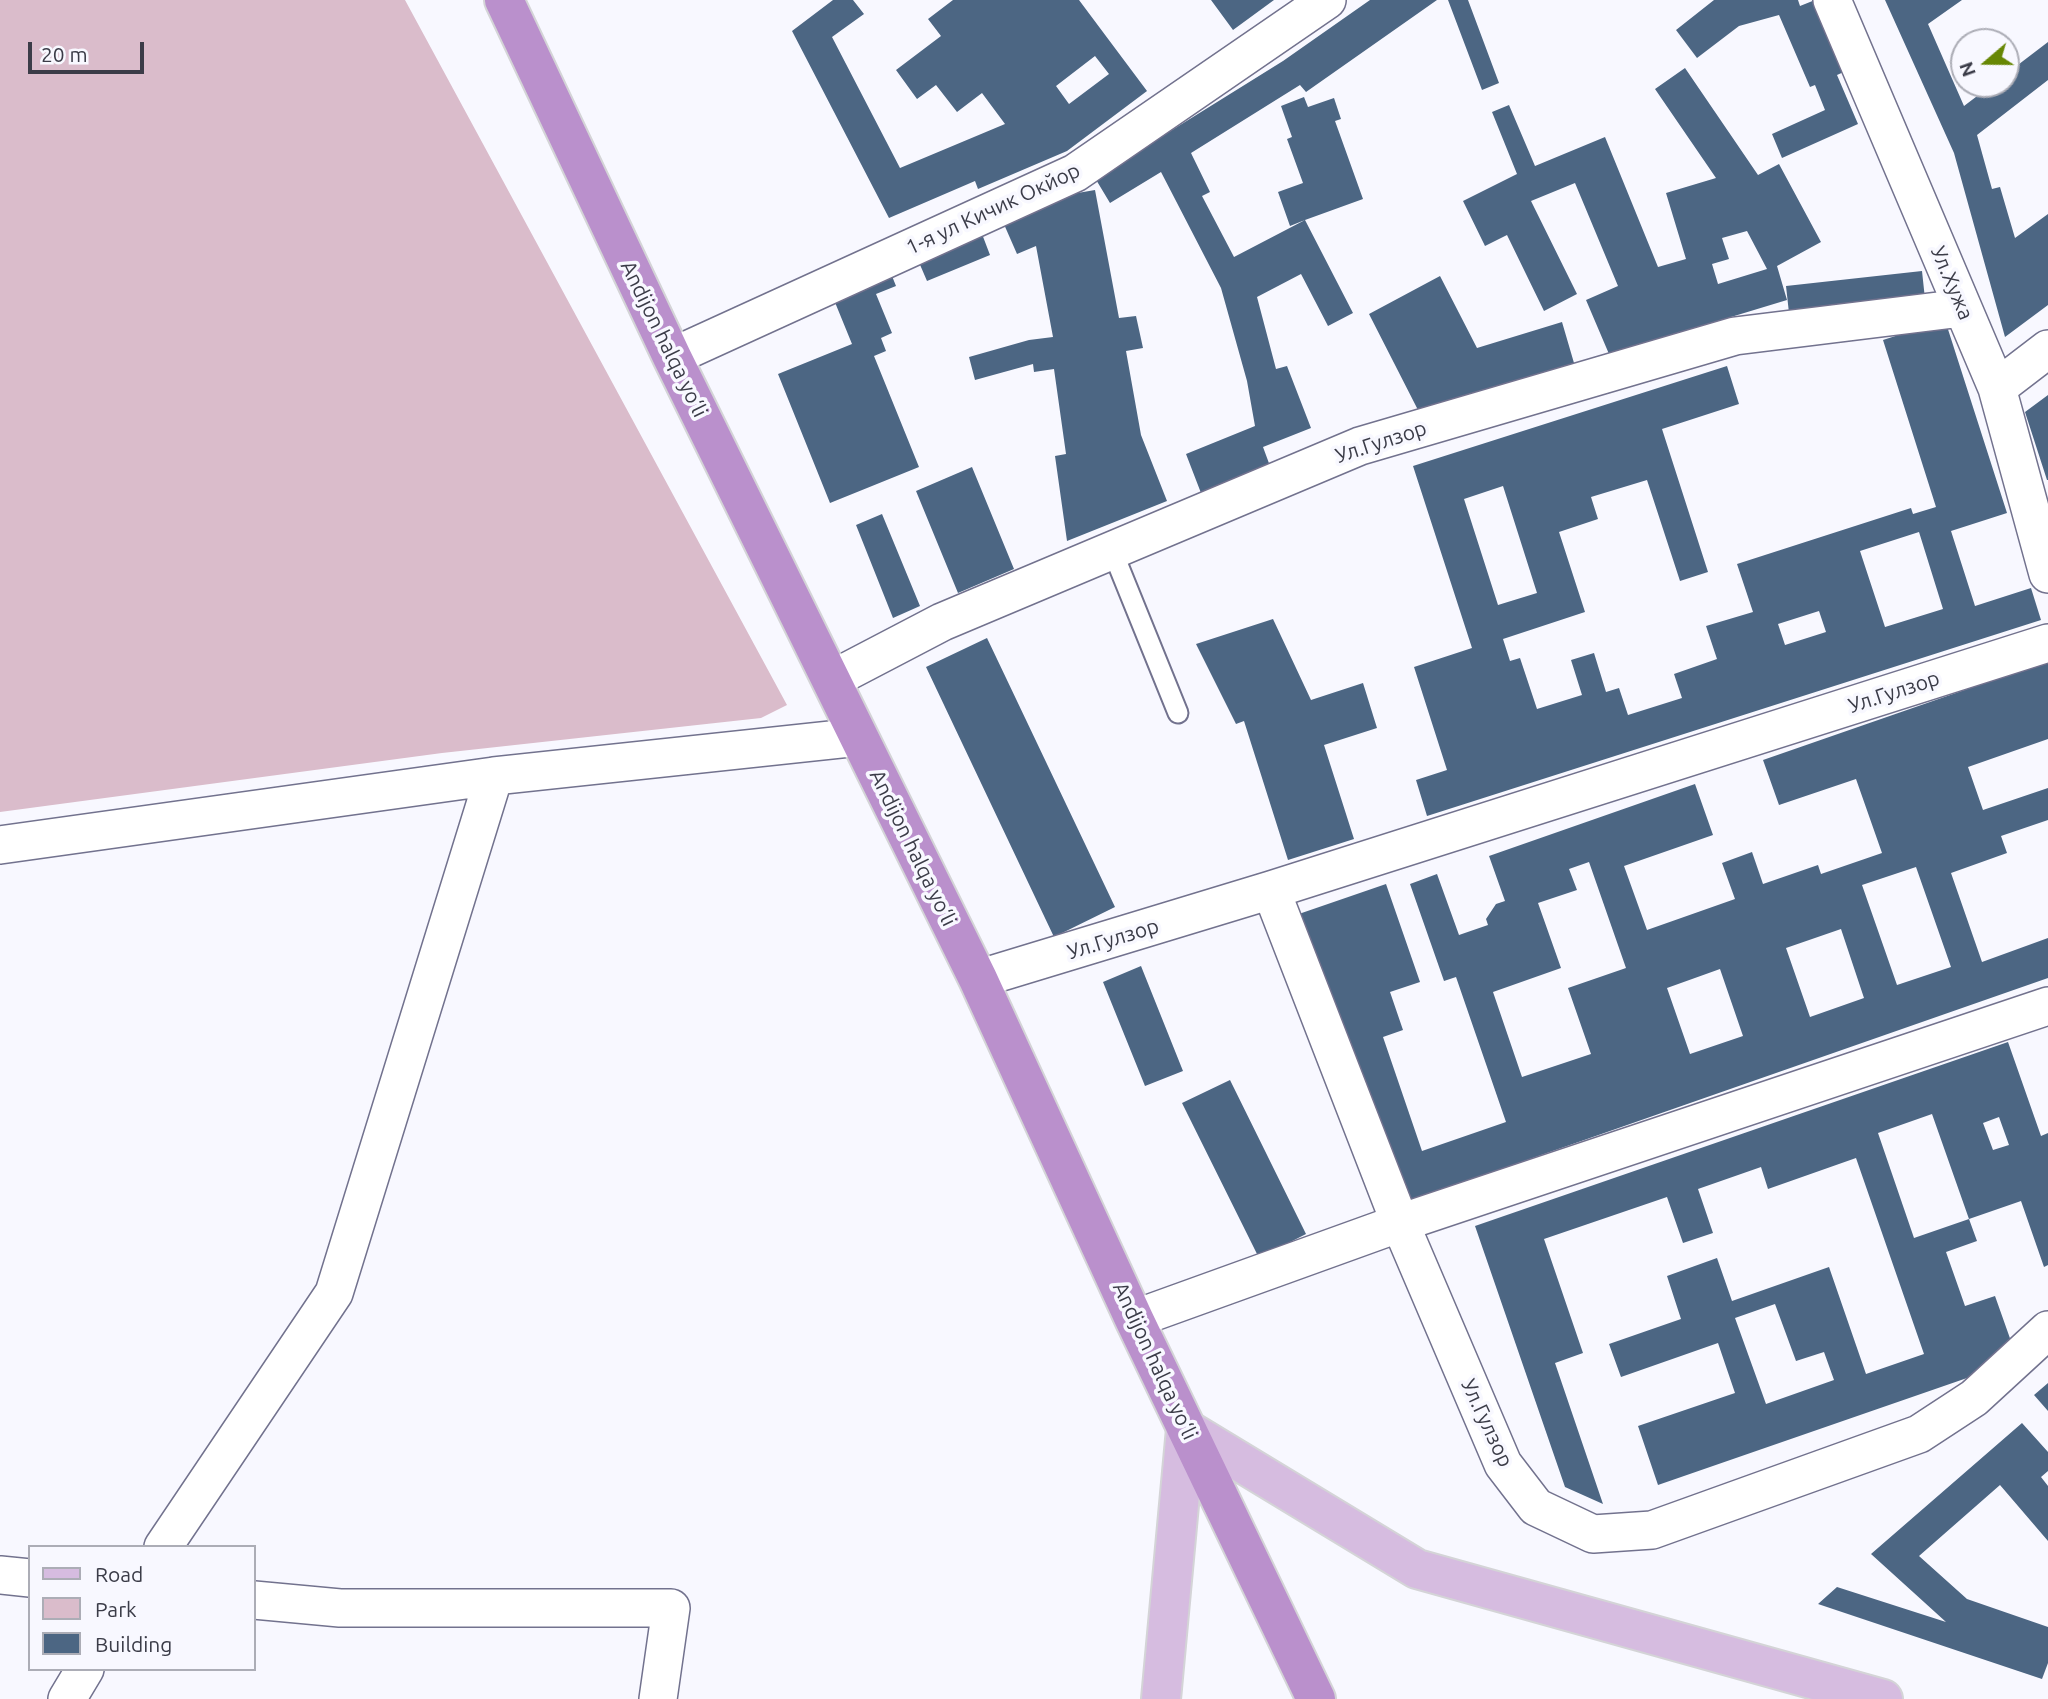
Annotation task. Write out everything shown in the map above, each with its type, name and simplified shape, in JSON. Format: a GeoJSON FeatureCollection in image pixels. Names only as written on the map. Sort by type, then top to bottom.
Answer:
{"type":"FeatureCollection","features":[{"type":"Feature","properties":{"kind":"highway","name":"Andijon halqa yo‘li"},"geometry":{"type":"LineString","coordinates":[[504,0],[672,356],[978,979],[1134,1319],[1317,1699]]}},
{"type":"Feature","properties":{"kind":"main road"},"geometry":{"type":"LineString","coordinates":[[1161,1699],[1186,1429],[1417,1569],[1883,1699]]}},
{"type":"Feature","properties":{"kind":"street","name":"1-я ул Кичик Окйор"},"geometry":{"type":"LineString","coordinates":[[672,356],[1074,173],[1327,0]]}},
{"type":"Feature","properties":{"kind":"street","name":"Ул.Хужа"},"geometry":{"type":"LineString","coordinates":[[1832,0],[1997,388],[2048,574]]}},
{"type":"Feature","properties":{"kind":"street","name":"Ул.Гулзор"},"geometry":{"type":"LineString","coordinates":[[831,680],[942,622],[1360,446],[1735,336],[1962,308]]}},
{"type":"Feature","properties":{"kind":"street"},"geometry":{"type":"LineString","coordinates":[[1997,388],[2048,349]]}},
{"type":"Feature","properties":{"kind":"street","name":"Ул.Гулзор"},"geometry":{"type":"LineString","coordinates":[[978,979],[1272,890],[2048,643]]}},
{"type":"Feature","properties":{"kind":"street"},"geometry":{"type":"LineString","coordinates":[[0,845],[494,776],[859,737]]}},
{"type":"Feature","properties":{"kind":"street"},"geometry":{"type":"LineString","coordinates":[[164,1545],[334,1293],[494,776]]}},
{"type":"Feature","properties":{"kind":"street","name":"Ул.Гулзор"},"geometry":{"type":"LineString","coordinates":[[1272,890],[1400,1223],[1503,1464],[1536,1507],[1592,1534],[1652,1530],[1919,1434],[1974,1398],[2048,1330]]}},
{"type":"Feature","properties":{"kind":"street"},"geometry":{"type":"LineString","coordinates":[[1134,1319],[1400,1223],[2048,1006]]}},
{"type":"Feature","properties":{"kind":"street"},"geometry":{"type":"LineString","coordinates":[[0,1575],[28,1578]]}},
{"type":"Feature","properties":{"kind":"street"},"geometry":{"type":"LineString","coordinates":[[256,1600],[340,1608],[671,1608],[658,1699]]}},
{"type":"Feature","properties":{"kind":"street"},"geometry":{"type":"LineString","coordinates":[[67,1699],[84,1671]]}},
{"type":"Feature","properties":{"kind":"lane"},"geometry":{"type":"LineString","coordinates":[[1112,550],[1178,713]]}},
{"type":"Feature","properties":{"kind":"green space"},"geometry":{"type":"Polygon","coordinates":[[[0,0],[405,0],[787,705],[761,718],[442,753],[0,812],[0,0]]]}},
{"type":"Feature","properties":{"kind":"building"},"geometry":{"type":"Polygon","coordinates":[[[833,0],[853,0],[864,14],[832,37],[900,168],[1005,124],[982,93],[957,112],[936,85],[917,99],[896,70],[941,36],[928,19],[953,0],[1079,0],[1147,91],[1067,151],[978,189],[975,181],[889,218],[792,31],[833,0]],[[1095,56],[1056,86],[1069,104],[1109,74],[1095,56]]]}},
{"type":"Feature","properties":{"kind":"building"},"geometry":{"type":"Polygon","coordinates":[[[1211,0],[1274,0],[1233,30],[1211,0]]]}},
{"type":"Feature","properties":{"kind":"building"},"geometry":{"type":"Polygon","coordinates":[[[1370,0],[1437,0],[1306,92],[1300,85],[1191,153],[1210,192],[1202,196],[1234,257],[1305,220],[1353,313],[1328,326],[1301,274],[1257,297],[1276,369],[1287,366],[1311,428],[1263,447],[1270,466],[1201,493],[1186,454],[1255,426],[1247,381],[1221,288],[1161,172],[1110,203],[1095,178],[1283,61],[1370,0]]]}},
{"type":"Feature","properties":{"kind":"building"},"geometry":{"type":"Polygon","coordinates":[[[1448,0],[1468,0],[1499,83],[1482,90],[1448,0]]]}},
{"type":"Feature","properties":{"kind":"building"},"geometry":{"type":"Polygon","coordinates":[[[1714,0],[1798,0],[1800,6],[1815,0],[1846,71],[1837,75],[1858,124],[1782,158],[1772,134],[1825,110],[1815,85],[1810,87],[1779,15],[1739,26],[1697,58],[1676,30],[1714,0]]]}},
{"type":"Feature","properties":{"kind":"building"},"geometry":{"type":"Polygon","coordinates":[[[1885,0],[1962,0],[1928,24],[1950,74],[1950,98],[1960,98],[1964,106],[1975,98],[2020,98],[2020,63],[2048,42],[2048,80],[1977,135],[1992,189],[2000,187],[2015,238],[2048,214],[2048,305],[2005,337],[1954,153],[1885,0]]]}},
{"type":"Feature","properties":{"kind":"building"},"geometry":{"type":"Polygon","coordinates":[[[1685,68],[1758,175],[1779,164],[1821,242],[1777,266],[1787,300],[1609,354],[1586,300],[1618,286],[1575,183],[1531,201],[1577,294],[1544,311],[1507,235],[1485,246],[1463,201],[1517,174],[1492,112],[1509,105],[1535,166],[1605,137],[1658,267],[1686,259],[1666,193],[1716,178],[1655,89],[1685,68]],[[1747,231],[1722,238],[1729,259],[1712,264],[1718,284],[1767,269],[1747,231]]]}},
{"type":"Feature","properties":{"kind":"building"},"geometry":{"type":"Polygon","coordinates":[[[1304,97],[1308,107],[1334,98],[1341,119],[1335,121],[1363,199],[1290,226],[1278,192],[1303,183],[1287,139],[1292,137],[1281,106],[1304,97]]]}},
{"type":"Feature","properties":{"kind":"building"},"geometry":{"type":"Polygon","coordinates":[[[1095,190],[1119,318],[1136,316],[1143,348],[1126,351],[1141,435],[1167,501],[1067,541],[1055,456],[1066,454],[1054,369],[1034,372],[1033,364],[975,380],[969,357],[1029,340],[1053,337],[1036,246],[1017,254],[1003,222],[1066,195],[1095,190]]]}},
{"type":"Feature","properties":{"kind":"building"},"geometry":{"type":"Polygon","coordinates":[[[982,234],[990,255],[927,281],[918,260],[982,234]]]}},
{"type":"Feature","properties":{"kind":"building"},"geometry":{"type":"Polygon","coordinates":[[[890,271],[896,286],[876,294],[892,333],[881,338],[886,351],[874,356],[919,467],[830,503],[778,374],[852,344],[832,295],[890,271]]]}},
{"type":"Feature","properties":{"kind":"building"},"geometry":{"type":"Polygon","coordinates":[[[1922,271],[1925,299],[1789,313],[1786,286],[1922,271]]]}},
{"type":"Feature","properties":{"kind":"building"},"geometry":{"type":"Polygon","coordinates":[[[1440,276],[1477,348],[1562,322],[1574,363],[1418,410],[1369,314],[1440,276]]]}},
{"type":"Feature","properties":{"kind":"building"},"geometry":{"type":"Polygon","coordinates":[[[1945,320],[2007,513],[1951,531],[1975,606],[2031,588],[2041,620],[1427,816],[1416,780],[1447,770],[1414,667],[1472,648],[1413,466],[1727,366],[1739,404],[1662,429],[1708,572],[1680,581],[1647,480],[1591,497],[1598,519],[1559,532],[1585,612],[1503,639],[1510,661],[1520,658],[1537,709],[1582,695],[1571,660],[1594,653],[1606,692],[1619,688],[1628,715],[1682,698],[1674,674],[1717,659],[1706,626],[1753,612],[1737,564],[1911,508],[1913,514],[1936,507],[1883,340],[1945,320]],[[1503,486],[1464,499],[1498,605],[1537,593],[1503,486]],[[1919,532],[1860,551],[1885,627],[1943,609],[1919,532]],[[1819,611],[1778,624],[1785,645],[1826,632],[1819,611]]]}},
{"type":"Feature","properties":{"kind":"building"},"geometry":{"type":"Polygon","coordinates":[[[2048,395],[2048,480],[2047,480],[2025,412],[2048,395]]]}},
{"type":"Feature","properties":{"kind":"building"},"geometry":{"type":"Polygon","coordinates":[[[972,467],[1014,569],[958,593],[916,491],[972,467]]]}},
{"type":"Feature","properties":{"kind":"building"},"geometry":{"type":"Polygon","coordinates":[[[882,514],[920,606],[893,618],[856,525],[882,514]]]}},
{"type":"Feature","properties":{"kind":"building"},"geometry":{"type":"Polygon","coordinates":[[[1273,619],[1311,700],[1363,683],[1377,728],[1324,745],[1354,839],[1288,860],[1244,721],[1236,724],[1196,644],[1273,619]]]}},
{"type":"Feature","properties":{"kind":"building"},"geometry":{"type":"Polygon","coordinates":[[[987,638],[1115,907],[1054,937],[926,667],[987,638]]]}},
{"type":"Feature","properties":{"kind":"building"},"geometry":{"type":"Polygon","coordinates":[[[2048,661],[2048,739],[1968,767],[1983,810],[2048,788],[2048,820],[2001,836],[2007,853],[1951,873],[1982,962],[2048,938],[2048,978],[1401,1204],[1293,916],[1386,884],[1420,982],[1390,992],[1403,1030],[1383,1037],[1422,1151],[1506,1122],[1456,977],[1444,981],[1410,884],[1437,874],[1459,935],[1488,925],[1486,919],[1496,904],[1505,901],[1489,856],[1695,784],[1713,835],[1624,866],[1647,930],[1735,899],[1722,863],[1752,852],[1763,884],[1818,865],[1821,874],[1882,853],[1856,779],[1779,805],[1763,760],[2048,661]],[[1589,862],[1569,869],[1577,890],[1538,903],[1561,968],[1493,992],[1522,1077],[1591,1054],[1568,988],[1626,968],[1589,862]],[[1916,867],[1862,885],[1897,985],[1951,967],[1916,867]],[[1841,929],[1786,948],[1810,1017],[1864,998],[1841,929]],[[1720,969],[1667,988],[1690,1054],[1743,1036],[1720,969]]]}},
{"type":"Feature","properties":{"kind":"building"},"geometry":{"type":"Polygon","coordinates":[[[1141,966],[1183,1071],[1145,1086],[1103,982],[1141,966]]]}},
{"type":"Feature","properties":{"kind":"building"},"geometry":{"type":"Polygon","coordinates":[[[2008,1042],[2041,1136],[2048,1133],[2048,1265],[2044,1267],[2021,1201],[1969,1219],[1977,1241],[1946,1252],[1965,1306],[1995,1296],[2012,1344],[1993,1369],[1658,1485],[1638,1426],[1735,1393],[1718,1343],[1621,1377],[1609,1344],[1681,1319],[1667,1276],[1717,1258],[1732,1301],[1829,1267],[1866,1374],[1924,1354],[1856,1158],[1768,1189],[1761,1167],[1698,1189],[1713,1233],[1683,1243],[1667,1197],[1544,1239],[1583,1353],[1555,1363],[1603,1504],[1565,1487],[1475,1226],[2008,1042]],[[1932,1114],[1878,1133],[1914,1238],[1969,1219],[1932,1114]],[[1999,1117],[1983,1123],[1993,1150],[2009,1145],[1999,1117]],[[1775,1304],[1735,1318],[1766,1404],[1834,1380],[1824,1352],[1796,1361],[1775,1304]]]}},
{"type":"Feature","properties":{"kind":"building"},"geometry":{"type":"Polygon","coordinates":[[[1230,1080],[1306,1234],[1259,1258],[1182,1103],[1230,1080]]]}},
{"type":"Feature","properties":{"kind":"building"},"geometry":{"type":"Polygon","coordinates":[[[2048,1383],[2048,1411],[2034,1395],[2048,1383]]]}},
{"type":"Feature","properties":{"kind":"building"},"geometry":{"type":"Polygon","coordinates":[[[2022,1423],[2048,1452],[2048,1471],[2041,1477],[2048,1486],[2048,1541],[2000,1485],[1919,1556],[1967,1599],[2048,1627],[2048,1663],[2042,1679],[1818,1604],[1837,1587],[1946,1622],[1871,1554],[2022,1423]]]}}]}
